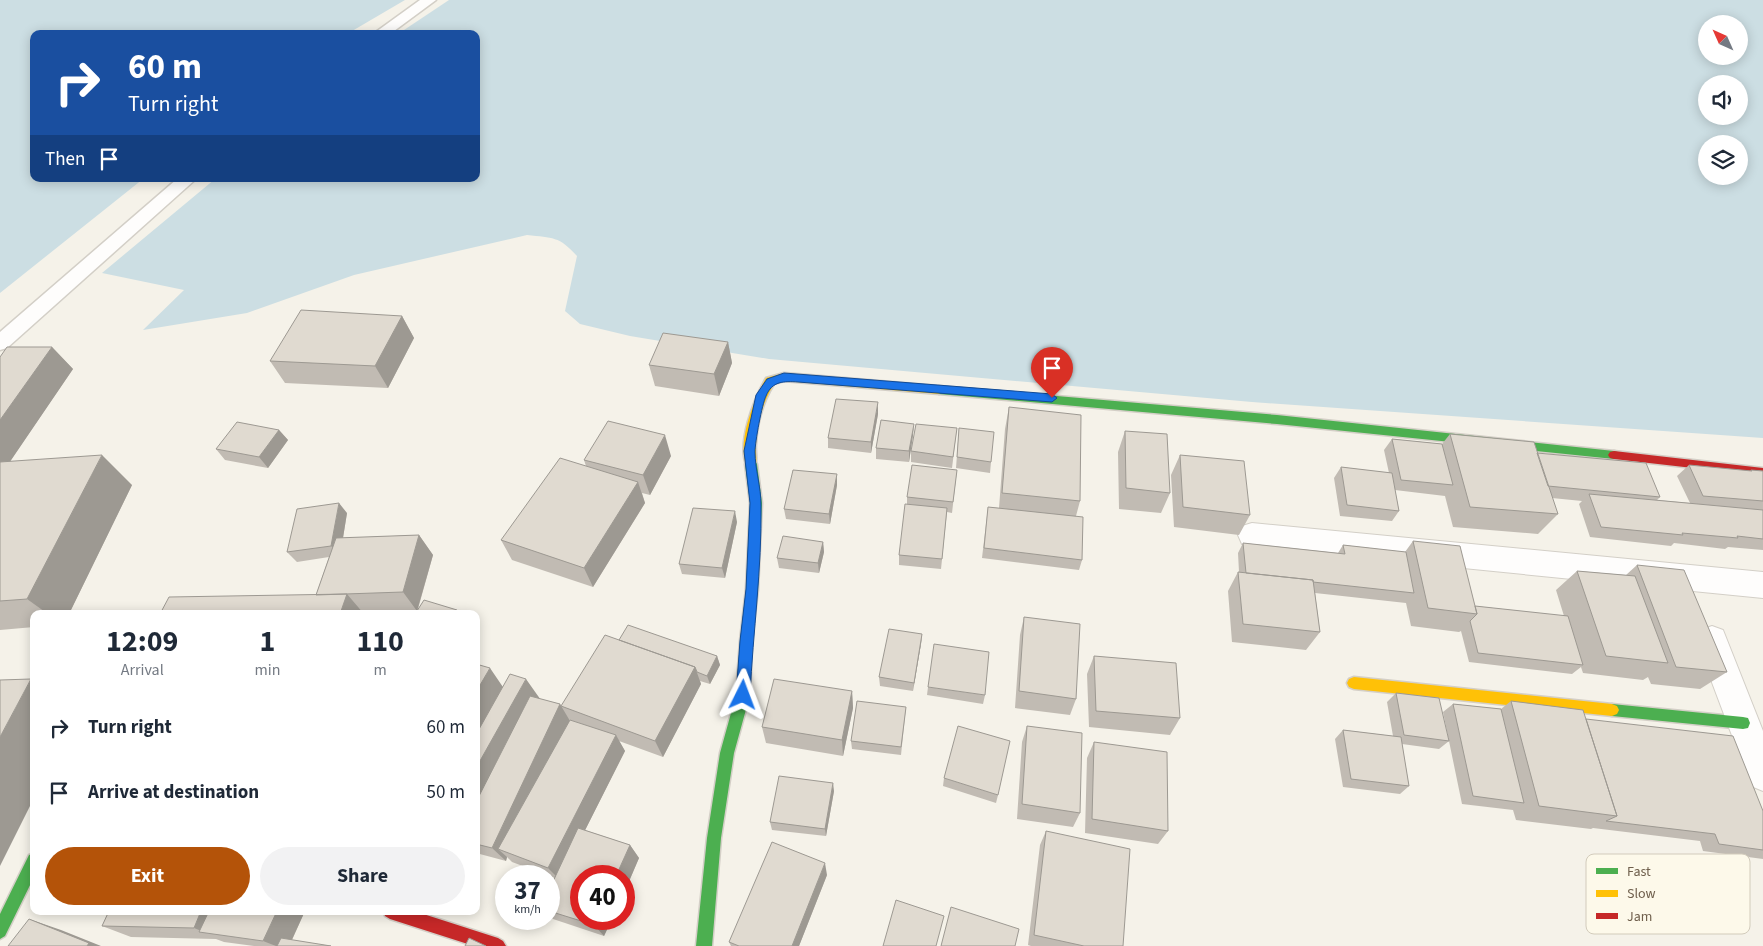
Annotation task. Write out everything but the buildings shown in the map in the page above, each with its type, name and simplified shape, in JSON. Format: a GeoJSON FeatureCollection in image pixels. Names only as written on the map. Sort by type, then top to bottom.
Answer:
{"type":"FeatureCollection","features":[{"type":"Feature","properties":{"kind":"street"},"geometry":{"type":"LineString","coordinates":[[704,946],[714,838],[727,753],[743,695],[746,641],[752,589],[756,503],[749,451],[761,395],[770,381],[784,377],[1223,413],[1445,435],[1763,472]]}},
{"type":"Feature","properties":{"kind":"street"},"geometry":{"type":"LineString","coordinates":[[1252,535],[1696,599],[1763,585]]}},
{"type":"Feature","properties":{"kind":"street"},"geometry":{"type":"LineString","coordinates":[[1696,599],[1763,774]]}},
{"type":"Feature","properties":{"kind":"street"},"geometry":{"type":"LineString","coordinates":[[1354,683],[1743,723]]}},
{"type":"Feature","properties":{"kind":"street"},"geometry":{"type":"LineString","coordinates":[[0,931],[30,868]]}},
{"type":"Feature","properties":{"kind":"street"},"geometry":{"type":"LineString","coordinates":[[402,915],[498,946]]}},
{"type":"Feature","properties":{"kind":"lane"},"geometry":{"type":"LineString","coordinates":[[386,30],[429,0]]}},
{"type":"Feature","properties":{"kind":"lane"},"geometry":{"type":"LineString","coordinates":[[0,342],[184,182]]}},
{"type":"Feature","properties":{"kind":"shaded area"},"geometry":{"type":"Polygon","coordinates":[[[0,0],[405,0],[354,30],[30,30],[30,182],[139,182],[0,293],[0,0]]]}},
{"type":"Feature","properties":{"kind":"shaded area"},"geometry":{"type":"Polygon","coordinates":[[[449,0],[1763,0],[1763,438],[1252,402],[769,359],[630,336],[580,324],[565,311],[577,256],[560,241],[527,235],[354,275],[247,313],[143,330],[184,290],[102,273],[211,182],[480,182],[480,30],[404,30],[449,0]]]}},
{"type":"Feature","properties":{"kind":"traffic: fast"},"geometry":{"type":"LineString","coordinates":[[939,390],[1277,419],[1614,455]]}},
{"type":"Feature","properties":{"kind":"traffic: fast"},"geometry":{"type":"LineString","coordinates":[[704,946],[714,838],[727,753],[743,695],[746,641],[752,589],[756,503],[751,464]]}},
{"type":"Feature","properties":{"kind":"traffic: fast"},"geometry":{"type":"LineString","coordinates":[[1612,710],[1743,723]]}},
{"type":"Feature","properties":{"kind":"traffic: fast"},"geometry":{"type":"LineString","coordinates":[[0,931],[30,868]]}},
{"type":"Feature","properties":{"kind":"traffic: slow"},"geometry":{"type":"LineString","coordinates":[[751,464],[750,443],[754,421],[757,409],[770,381],[784,377],[939,390]]}},
{"type":"Feature","properties":{"kind":"traffic: slow"},"geometry":{"type":"LineString","coordinates":[[1354,683],[1612,710]]}},
{"type":"Feature","properties":{"kind":"traffic: jam"},"geometry":{"type":"LineString","coordinates":[[1614,455],[1763,472]]}},
{"type":"Feature","properties":{"kind":"traffic: jam"},"geometry":{"type":"LineString","coordinates":[[402,915],[498,946]]}},
{"type":"Feature","properties":{"kind":"route"},"geometry":{"type":"LineString","coordinates":[[743,695],[746,641],[752,589],[756,503],[749,451],[761,395],[770,381],[784,377],[1052,398]]}}]}
